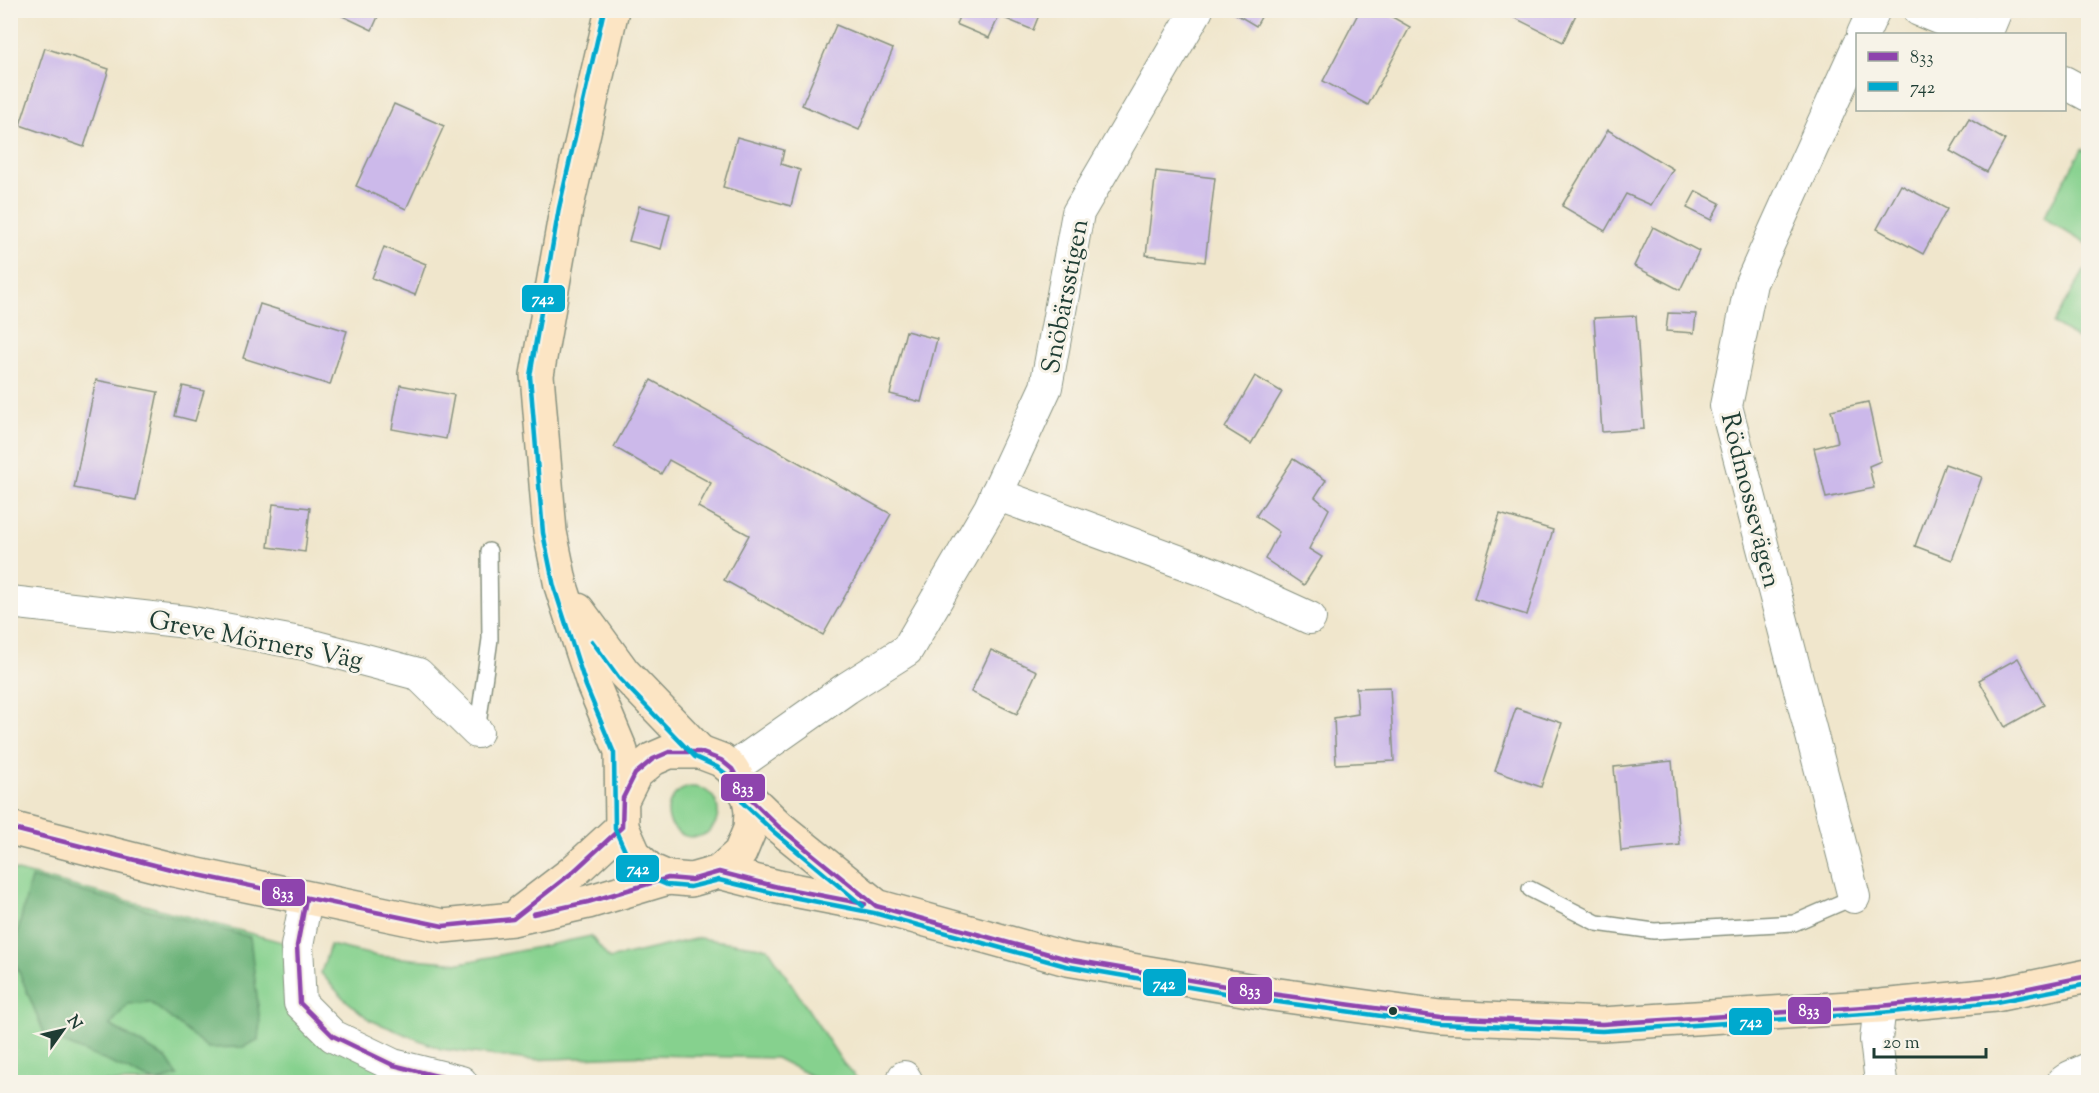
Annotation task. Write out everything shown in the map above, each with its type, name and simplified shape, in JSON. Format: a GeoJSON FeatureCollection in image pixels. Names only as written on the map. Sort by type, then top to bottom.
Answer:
{"type":"FeatureCollection","features":[{"type":"Feature","properties":{"kind":"main road"},"geometry":{"type":"LineString","coordinates":[[612,10],[566,210],[537,375],[550,532],[561,586],[593,684],[621,751],[623,813],[635,856],[650,870],[668,878],[691,880],[718,872],[740,853],[750,829],[749,798]]}},
{"type":"Feature","properties":{"kind":"main road"},"geometry":{"type":"LineString","coordinates":[[561,586],[624,673],[700,752]]}},
{"type":"Feature","properties":{"kind":"main road"},"geometry":{"type":"LineString","coordinates":[[513,919],[573,872],[623,813],[635,774],[653,759],[669,752],[700,752],[721,760],[732,769],[749,798],[778,827],[876,906]]}},
{"type":"Feature","properties":{"kind":"main road"},"geometry":{"type":"LineString","coordinates":[[10,828],[174,870],[443,926],[513,919],[588,902],[668,878]]}},
{"type":"Feature","properties":{"kind":"main road"},"geometry":{"type":"LineString","coordinates":[[718,872],[778,887],[876,906],[1067,959],[1272,994],[1440,1017],[1602,1024],[1880,1006],[1995,995],[2088,976]]}},
{"type":"Feature","properties":{"kind":"street","name":"Snöbärsstigen"},"geometry":{"type":"LineString","coordinates":[[732,769],[847,688],[907,650],[990,508],[1046,387],[1078,213],[1197,10]]}},
{"type":"Feature","properties":{"kind":"street"},"geometry":{"type":"LineString","coordinates":[[1863,33],[1874,10]]}},
{"type":"Feature","properties":{"kind":"street"},"geometry":{"type":"LineString","coordinates":[[1919,10],[1975,33]]}},
{"type":"Feature","properties":{"kind":"street"},"geometry":{"type":"LineString","coordinates":[[1986,33],[1996,10]]}},
{"type":"Feature","properties":{"kind":"street","name":"Rödmossevägen"},"geometry":{"type":"LineString","coordinates":[[1854,897],[1726,406],[1751,283],[1856,48]]}},
{"type":"Feature","properties":{"kind":"street"},"geometry":{"type":"LineString","coordinates":[[2066,83],[2088,95]]}},
{"type":"Feature","properties":{"kind":"street"},"geometry":{"type":"LineString","coordinates":[[996,494],[1216,575],[1310,618]]}},
{"type":"Feature","properties":{"kind":"street","name":"Greve Mörners Väg"},"geometry":{"type":"LineString","coordinates":[[10,602],[188,622],[305,644],[418,674],[477,732]]}},
{"type":"Feature","properties":{"kind":"street"},"geometry":{"type":"LineString","coordinates":[[306,899],[297,946],[300,1003],[333,1036],[393,1065],[461,1083]]}},
{"type":"Feature","properties":{"kind":"street"},"geometry":{"type":"LineString","coordinates":[[1880,1006],[1876,1040],[1881,1083]]}},
{"type":"Feature","properties":{"kind":"lane"},"geometry":{"type":"LineString","coordinates":[[477,732],[490,639],[489,551]]}},
{"type":"Feature","properties":{"kind":"lane"},"geometry":{"type":"LineString","coordinates":[[1530,889],[1597,923],[1654,931],[1794,923],[1854,897]]}},
{"type":"Feature","properties":{"kind":"green space"},"geometry":{"type":"Polygon","coordinates":[[[2082,149],[2088,153],[2088,245],[2043,218],[2082,149]]]}},
{"type":"Feature","properties":{"kind":"green space"},"geometry":{"type":"Polygon","coordinates":[[[2086,268],[2088,269],[2088,345],[2053,324],[2086,268]]]}},
{"type":"Feature","properties":{"kind":"green space"},"geometry":{"type":"Polygon","coordinates":[[[698,787],[711,794],[717,802],[717,822],[711,830],[703,836],[688,837],[675,830],[669,822],[668,807],[675,794],[683,788],[698,787]]]}},
{"type":"Feature","properties":{"kind":"green space"},"geometry":{"type":"Polygon","coordinates":[[[10,869],[297,946],[300,1003],[461,1082],[11,1082],[10,869]]]}},
{"type":"Feature","properties":{"kind":"green space"},"geometry":{"type":"Polygon","coordinates":[[[31,878],[250,937],[260,1023],[258,1040],[243,1047],[208,1048],[150,1002],[128,1004],[110,1025],[167,1059],[178,1076],[155,1082],[45,1035],[12,955],[31,878]]]}},
{"type":"Feature","properties":{"kind":"green space"},"geometry":{"type":"Polygon","coordinates":[[[591,936],[609,959],[699,938],[768,948],[843,1063],[860,1082],[823,1082],[776,1058],[651,1055],[529,1060],[441,1049],[370,1020],[342,997],[321,973],[330,945],[377,956],[461,963],[591,936]]]}},
{"type":"Feature","properties":{"kind":"building"},"geometry":{"type":"Polygon","coordinates":[[[330,10],[381,10],[372,30],[330,10]]]}},
{"type":"Feature","properties":{"kind":"building"},"geometry":{"type":"Polygon","coordinates":[[[962,10],[1041,10],[1033,30],[999,16],[989,38],[956,24],[962,10]]]}},
{"type":"Feature","properties":{"kind":"building"},"geometry":{"type":"Polygon","coordinates":[[[1229,10],[1265,10],[1256,26],[1229,10]]]}},
{"type":"Feature","properties":{"kind":"building"},"geometry":{"type":"Polygon","coordinates":[[[1360,10],[1380,10],[1410,27],[1368,105],[1323,81],[1360,10]]]}},
{"type":"Feature","properties":{"kind":"building"},"geometry":{"type":"Polygon","coordinates":[[[1499,10],[1578,10],[1563,42],[1499,10]]]}},
{"type":"Feature","properties":{"kind":"building"},"geometry":{"type":"Polygon","coordinates":[[[836,25],[893,49],[859,130],[802,105],[836,25]]]}},
{"type":"Feature","properties":{"kind":"building"},"geometry":{"type":"Polygon","coordinates":[[[45,48],[109,69],[84,147],[20,125],[45,48]]]}},
{"type":"Feature","properties":{"kind":"building"},"geometry":{"type":"Polygon","coordinates":[[[394,104],[444,126],[406,209],[356,186],[394,104]]]}},
{"type":"Feature","properties":{"kind":"building"},"geometry":{"type":"Polygon","coordinates":[[[1969,119],[2005,140],[1987,172],[1950,151],[1969,119]]]}},
{"type":"Feature","properties":{"kind":"building"},"geometry":{"type":"Polygon","coordinates":[[[1608,130],[1673,169],[1651,205],[1626,194],[1605,231],[1562,206],[1608,130]]]}},
{"type":"Feature","properties":{"kind":"building"},"geometry":{"type":"Polygon","coordinates":[[[737,137],[784,150],[781,164],[800,170],[791,206],[723,187],[737,137]]]}},
{"type":"Feature","properties":{"kind":"building"},"geometry":{"type":"Polygon","coordinates":[[[1156,171],[1215,178],[1205,262],[1146,255],[1156,171]]]}},
{"type":"Feature","properties":{"kind":"building"},"geometry":{"type":"Polygon","coordinates":[[[1901,185],[1947,209],[1923,254],[1877,229],[1901,185]]]}},
{"type":"Feature","properties":{"kind":"building"},"geometry":{"type":"Polygon","coordinates":[[[1696,191],[1720,203],[1711,220],[1687,208],[1696,191]]]}},
{"type":"Feature","properties":{"kind":"building"},"geometry":{"type":"Polygon","coordinates":[[[639,206],[670,214],[661,249],[629,241],[639,206]]]}},
{"type":"Feature","properties":{"kind":"building"},"geometry":{"type":"Polygon","coordinates":[[[1653,227],[1699,251],[1680,290],[1634,266],[1653,227]]]}},
{"type":"Feature","properties":{"kind":"building"},"geometry":{"type":"Polygon","coordinates":[[[384,247],[426,264],[415,295],[372,278],[384,247]]]}},
{"type":"Feature","properties":{"kind":"building"},"geometry":{"type":"Polygon","coordinates":[[[260,304],[347,331],[330,385],[243,358],[260,304]]]}},
{"type":"Feature","properties":{"kind":"building"},"geometry":{"type":"Polygon","coordinates":[[[1668,313],[1696,314],[1694,333],[1666,331],[1668,313]]]}},
{"type":"Feature","properties":{"kind":"building"},"geometry":{"type":"Polygon","coordinates":[[[1636,316],[1644,429],[1602,432],[1594,318],[1636,316]]]}},
{"type":"Feature","properties":{"kind":"building"},"geometry":{"type":"Polygon","coordinates":[[[906,331],[937,339],[921,402],[890,394],[906,331]]]}},
{"type":"Feature","properties":{"kind":"building"},"geometry":{"type":"Polygon","coordinates":[[[1255,376],[1282,392],[1251,444],[1225,428],[1255,376]]]}},
{"type":"Feature","properties":{"kind":"building"},"geometry":{"type":"Polygon","coordinates":[[[96,380],[158,392],[136,500],[74,488],[96,380]]]}},
{"type":"Feature","properties":{"kind":"building"},"geometry":{"type":"Polygon","coordinates":[[[651,380],[891,514],[823,635],[724,580],[749,535],[698,507],[711,483],[669,460],[661,474],[614,447],[651,380]]]}},
{"type":"Feature","properties":{"kind":"building"},"geometry":{"type":"Polygon","coordinates":[[[400,385],[454,395],[446,439],[392,429],[400,385]]]}},
{"type":"Feature","properties":{"kind":"building"},"geometry":{"type":"Polygon","coordinates":[[[183,386],[204,391],[195,421],[175,416],[183,386]]]}},
{"type":"Feature","properties":{"kind":"building"},"geometry":{"type":"Polygon","coordinates":[[[1868,402],[1881,461],[1869,466],[1874,488],[1826,498],[1814,448],[1838,442],[1831,410],[1868,402]]]}},
{"type":"Feature","properties":{"kind":"building"},"geometry":{"type":"Polygon","coordinates":[[[1293,459],[1326,480],[1315,497],[1329,509],[1309,549],[1322,557],[1304,585],[1265,559],[1279,532],[1256,516],[1293,459]]]}},
{"type":"Feature","properties":{"kind":"building"},"geometry":{"type":"Polygon","coordinates":[[[1945,464],[1982,477],[1952,560],[1915,546],[1945,464]]]}},
{"type":"Feature","properties":{"kind":"building"},"geometry":{"type":"Polygon","coordinates":[[[273,504],[310,508],[305,552],[268,547],[273,504]]]}},
{"type":"Feature","properties":{"kind":"building"},"geometry":{"type":"Polygon","coordinates":[[[1500,514],[1553,530],[1527,615],[1474,599],[1500,514]]]}},
{"type":"Feature","properties":{"kind":"building"},"geometry":{"type":"Polygon","coordinates":[[[991,650],[1037,671],[1017,714],[971,692],[991,650]]]}},
{"type":"Feature","properties":{"kind":"building"},"geometry":{"type":"Polygon","coordinates":[[[2018,658],[2044,705],[2005,727],[1979,680],[2018,658]]]}},
{"type":"Feature","properties":{"kind":"building"},"geometry":{"type":"Polygon","coordinates":[[[1390,687],[1394,761],[1336,764],[1334,718],[1358,714],[1356,688],[1390,687]]]}},
{"type":"Feature","properties":{"kind":"building"},"geometry":{"type":"Polygon","coordinates":[[[1516,708],[1562,723],[1541,787],[1495,771],[1516,708]]]}},
{"type":"Feature","properties":{"kind":"building"},"geometry":{"type":"Polygon","coordinates":[[[1672,761],[1680,845],[1621,851],[1614,767],[1672,761]]]}},
{"type":"Feature","properties":{"kind":"transit line","name":"742"},"geometry":{"type":"LineString","coordinates":[[604,10],[559,208],[530,376],[543,533],[554,587],[586,686],[614,753],[615,829],[629,860],[646,876],[667,885],[690,887],[719,880],[874,913],[1066,966],[1271,1001],[1440,1024],[1602,1031],[1880,1013],[1996,1002],[2088,984]]}},
{"type":"Feature","properties":{"kind":"transit line","name":"742"},"geometry":{"type":"LineString","coordinates":[[592,641],[619,678],[695,757],[717,767],[726,774],[743,803],[774,832],[863,906]]}},
{"type":"Feature","properties":{"kind":"transit line","name":"833"},"geometry":{"type":"LineString","coordinates":[[10,828],[174,870],[443,926],[513,919],[573,872],[622,827],[623,798],[635,774],[653,759],[669,752],[700,752],[721,760],[732,769],[749,798],[779,827],[876,906],[1067,959],[1272,994],[1440,1017],[1602,1024],[1880,1006],[1995,995],[2088,976]]}},
{"type":"Feature","properties":{"kind":"transit line","name":"833"},"geometry":{"type":"LineString","coordinates":[[533,914],[588,902],[668,878],[691,880],[719,872],[778,887],[865,904]]}},
{"type":"Feature","properties":{"kind":"transit line","name":"833"},"geometry":{"type":"LineString","coordinates":[[306,899],[297,946],[300,1003],[333,1036],[393,1065],[461,1082]]}}]}
